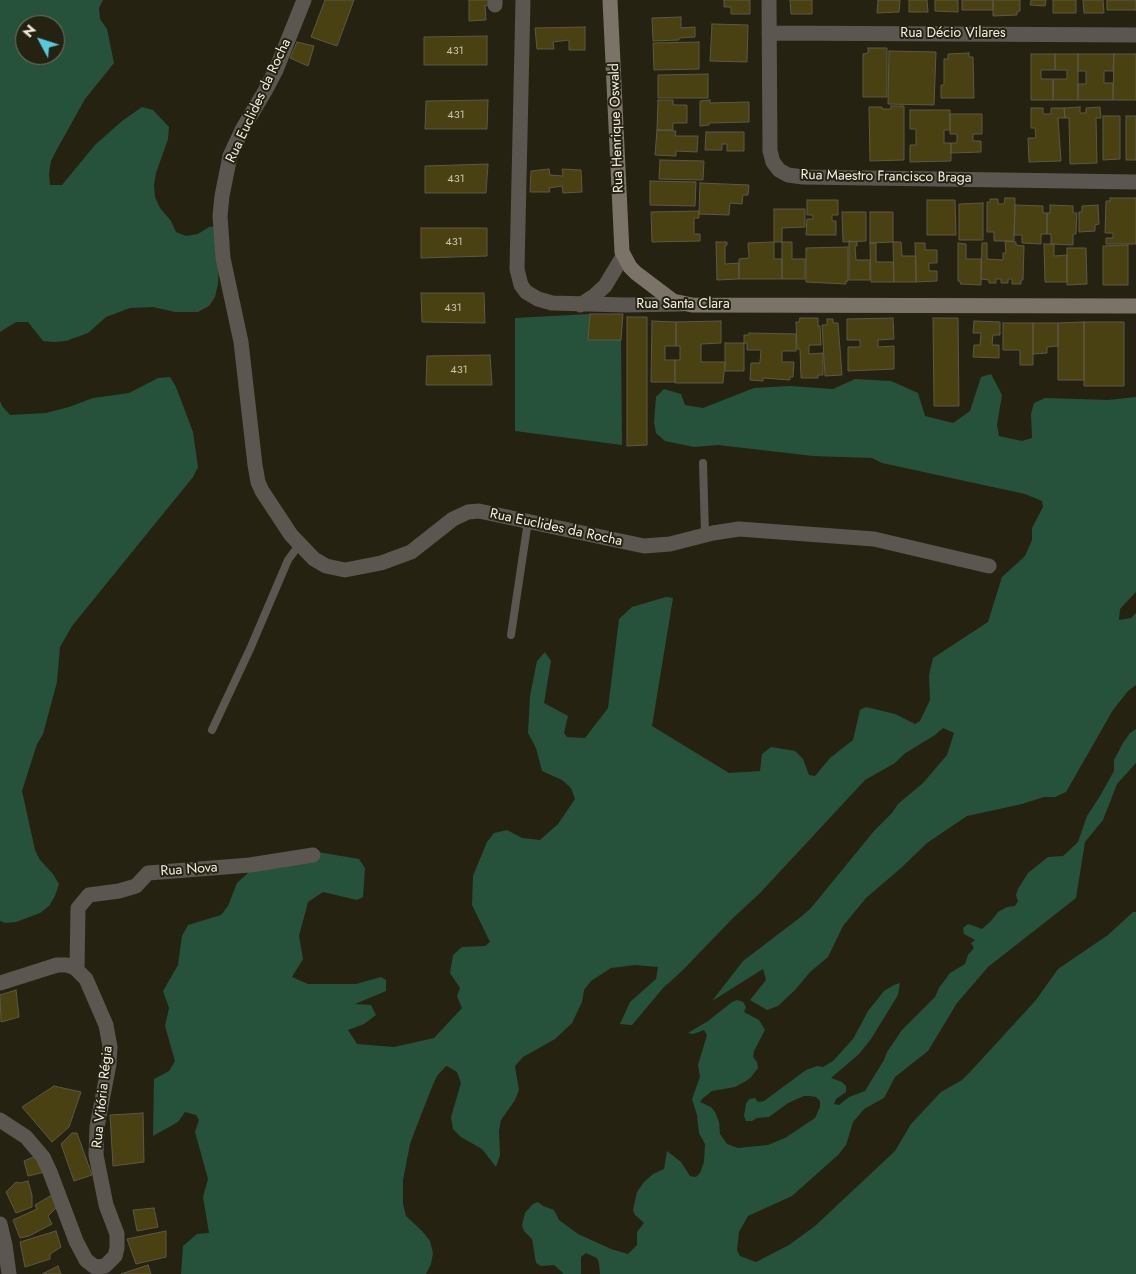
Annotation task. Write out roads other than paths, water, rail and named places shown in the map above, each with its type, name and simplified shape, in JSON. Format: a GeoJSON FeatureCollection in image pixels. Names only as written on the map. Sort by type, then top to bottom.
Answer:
{"type":"FeatureCollection","features":[{"type":"Feature","properties":{"kind":"main road","name":"Rua Henrique Oswald"},"geometry":{"type":"LineString","coordinates":[[613,5],[621,246],[630,268],[673,301],[682,304]]}},
{"type":"Feature","properties":{"kind":"main road","name":"Rua Santa Clara"},"geometry":{"type":"LineString","coordinates":[[682,304],[1136,306]]}},
{"type":"Feature","properties":{"kind":"street","name":"Rua Euclides da Rocha"},"geometry":{"type":"LineString","coordinates":[[304,0],[276,70],[243,128],[230,156],[220,216],[223,258],[241,342],[258,482],[262,491],[299,545],[314,559],[326,566],[345,570],[381,564],[411,552],[453,519],[468,512],[479,511],[644,546],[670,544],[705,534],[739,529],[874,539],[989,566]]}},
{"type":"Feature","properties":{"kind":"street","name":"Rua Santa Clara"},"geometry":{"type":"LineString","coordinates":[[523,0],[517,261],[520,285],[526,292],[538,300],[552,303],[580,305],[682,304]]}},
{"type":"Feature","properties":{"kind":"street","name":"Rua Maestro Francisco Braga"},"geometry":{"type":"LineString","coordinates":[[769,0],[770,151],[773,162],[779,170],[788,175],[803,177],[1136,182]]}},
{"type":"Feature","properties":{"kind":"street","name":"Rua Décio Vilares"},"geometry":{"type":"LineString","coordinates":[[769,33],[1136,35]]}},
{"type":"Feature","properties":{"kind":"street"},"geometry":{"type":"LineString","coordinates":[[580,305],[605,286],[624,256]]}},
{"type":"Feature","properties":{"kind":"street","name":"Rua Nova"},"geometry":{"type":"LineString","coordinates":[[77,969],[78,908],[89,895],[119,891],[136,886],[148,873],[250,866],[314,855]]}},
{"type":"Feature","properties":{"kind":"street"},"geometry":{"type":"LineString","coordinates":[[0,983],[57,964],[77,969]]}},
{"type":"Feature","properties":{"kind":"street","name":"Rua Vitória Régia"},"geometry":{"type":"LineString","coordinates":[[0,1120],[26,1137],[43,1157],[76,1241],[86,1260],[95,1267],[105,1266],[115,1256],[116,1234],[102,1188],[96,1155],[96,1140],[101,1101],[109,1064],[110,1047],[106,1025],[86,979],[77,969]]}},
{"type":"Feature","properties":{"kind":"street"},"geometry":{"type":"LineString","coordinates":[[0,1224],[9,1274]]}},
{"type":"Feature","properties":{"kind":"lane"},"geometry":{"type":"LineString","coordinates":[[703,463],[705,534]]}},
{"type":"Feature","properties":{"kind":"lane"},"geometry":{"type":"LineString","coordinates":[[511,635],[528,521]]}},
{"type":"Feature","properties":{"kind":"lane"},"geometry":{"type":"LineString","coordinates":[[212,730],[250,649],[288,560],[299,545]]}}]}
